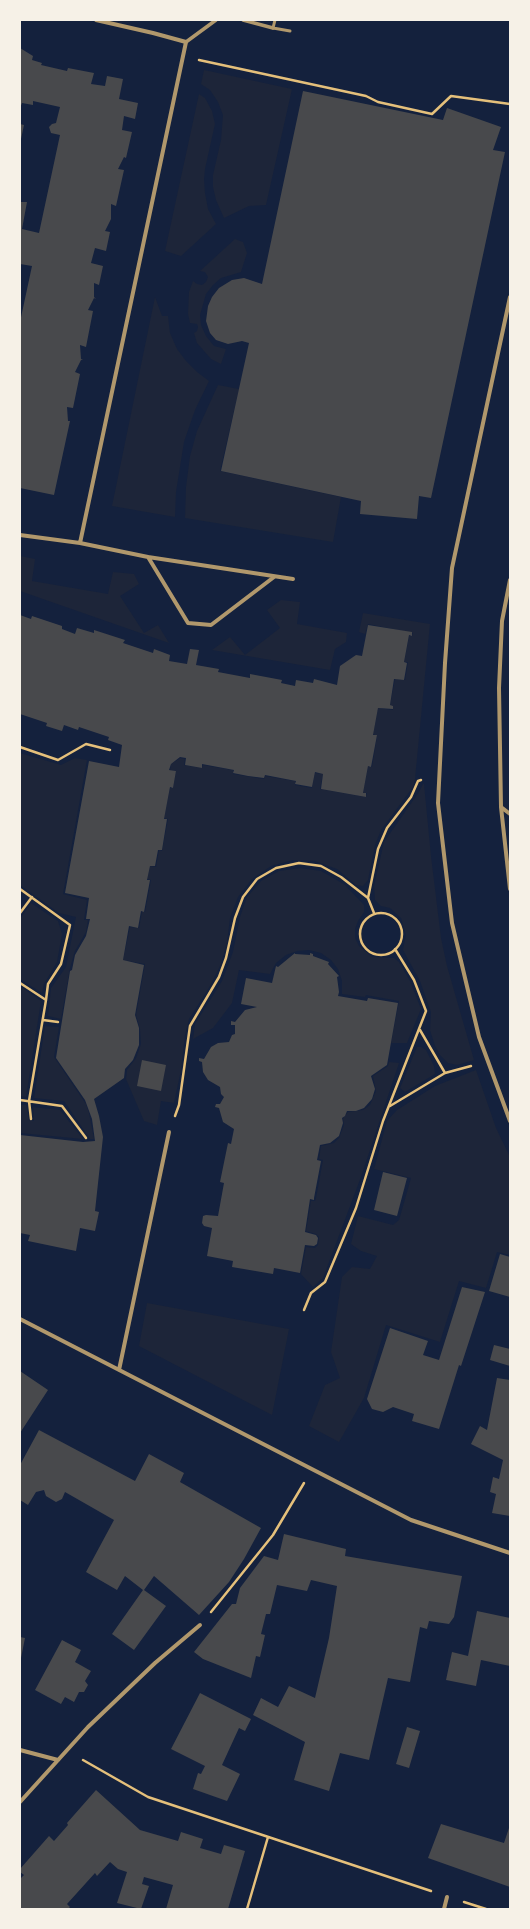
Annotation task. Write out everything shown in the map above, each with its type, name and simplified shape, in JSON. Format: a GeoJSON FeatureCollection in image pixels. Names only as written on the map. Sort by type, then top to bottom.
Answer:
{"type":"FeatureCollection","features":[{"type":"Feature","properties":{"kind":"street"},"geometry":{"type":"LineString","coordinates":[[96,20],[186,42]]}},
{"type":"Feature","properties":{"kind":"street"},"geometry":{"type":"LineString","coordinates":[[80,543],[186,42],[216,20]]}},
{"type":"Feature","properties":{"kind":"street"},"geometry":{"type":"LineString","coordinates":[[243,20],[273,28]]}},
{"type":"Feature","properties":{"kind":"street"},"geometry":{"type":"LineString","coordinates":[[510,297],[452,568],[448,609],[438,803],[452,923],[479,1037],[510,1121]]}},
{"type":"Feature","properties":{"kind":"street"},"geometry":{"type":"LineString","coordinates":[[20,534],[80,543],[148,557],[293,579]]}},
{"type":"Feature","properties":{"kind":"street"},"geometry":{"type":"LineString","coordinates":[[148,557],[188,623],[211,626],[274,577]]}},
{"type":"Feature","properties":{"kind":"street"},"geometry":{"type":"LineString","coordinates":[[510,580],[502,621],[499,688],[501,807],[510,890]]}},
{"type":"Feature","properties":{"kind":"street"},"geometry":{"type":"LineString","coordinates":[[501,807],[510,814]]}},
{"type":"Feature","properties":{"kind":"street"},"geometry":{"type":"LineString","coordinates":[[119,1370],[169,1132]]}},
{"type":"Feature","properties":{"kind":"street"},"geometry":{"type":"LineString","coordinates":[[20,1319],[311,1470],[411,1520],[510,1554]]}},
{"type":"Feature","properties":{"kind":"street"},"geometry":{"type":"LineString","coordinates":[[20,1802],[88,1727],[155,1663],[200,1625]]}},
{"type":"Feature","properties":{"kind":"street"},"geometry":{"type":"LineString","coordinates":[[20,1750],[58,1760]]}},
{"type":"Feature","properties":{"kind":"street"},"geometry":{"type":"LineString","coordinates":[[444,1909],[448,1897]]}},
{"type":"Feature","properties":{"kind":"lane"},"geometry":{"type":"LineString","coordinates":[[275,20],[273,28],[290,31]]}},
{"type":"Feature","properties":{"kind":"path"},"geometry":{"type":"LineString","coordinates":[[183,57],[366,96],[378,102],[432,114],[452,96],[510,104]]}},
{"type":"Feature","properties":{"kind":"path"},"geometry":{"type":"LineString","coordinates":[[20,747],[58,760],[86,744],[110,750]]}},
{"type":"Feature","properties":{"kind":"path"},"geometry":{"type":"LineString","coordinates":[[368,898],[378,849],[387,828],[411,797],[418,781],[439,771]]}},
{"type":"Feature","properties":{"kind":"path"},"geometry":{"type":"LineString","coordinates":[[169,1132],[179,1105],[190,1026],[222,971],[243,897],[257,880],[276,868],[299,863],[321,866],[341,877],[368,898],[374,913]]}},
{"type":"Feature","properties":{"kind":"path"},"geometry":{"type":"LineString","coordinates":[[20,889],[70,925],[61,964],[48,984],[29,1101],[31,1119]]}},
{"type":"Feature","properties":{"kind":"path"},"geometry":{"type":"LineString","coordinates":[[20,914],[32,897]]}},
{"type":"Feature","properties":{"kind":"path"},"geometry":{"type":"LineString","coordinates":[[384,912],[393,916],[399,923],[402,932],[400,941],[395,949],[387,954],[378,955],[369,951],[362,944],[360,936],[361,926],[366,918],[374,913],[384,912]]}},
{"type":"Feature","properties":{"kind":"path"},"geometry":{"type":"LineString","coordinates":[[304,1310],[311,1293],[325,1282],[356,1208],[390,1106],[426,1011],[414,980],[395,949]]}},
{"type":"Feature","properties":{"kind":"path"},"geometry":{"type":"LineString","coordinates":[[20,983],[46,1000]]}},
{"type":"Feature","properties":{"kind":"path"},"geometry":{"type":"LineString","coordinates":[[43,1020],[58,1022]]}},
{"type":"Feature","properties":{"kind":"path"},"geometry":{"type":"LineString","coordinates":[[420,1030],[445,1073]]}},
{"type":"Feature","properties":{"kind":"path"},"geometry":{"type":"LineString","coordinates":[[390,1106],[445,1073],[488,1061]]}},
{"type":"Feature","properties":{"kind":"path"},"geometry":{"type":"LineString","coordinates":[[20,1100],[62,1106],[86,1138]]}},
{"type":"Feature","properties":{"kind":"path"},"geometry":{"type":"LineString","coordinates":[[200,1625],[273,1535],[298,1495],[311,1470]]}},
{"type":"Feature","properties":{"kind":"path"},"geometry":{"type":"LineString","coordinates":[[58,1760],[84,1760],[148,1797],[486,1909]]}},
{"type":"Feature","properties":{"kind":"path"},"geometry":{"type":"LineString","coordinates":[[246,1909],[268,1837]]}},
{"type":"Feature","properties":{"kind":"shaded area"},"geometry":{"type":"Polygon","coordinates":[[[204,70],[292,89],[266,205],[249,206],[224,218],[216,200],[213,187],[213,175],[221,140],[223,115],[218,102],[210,90],[201,84],[204,70]]]}},
{"type":"Feature","properties":{"kind":"shaded area"},"geometry":{"type":"Polygon","coordinates":[[[199,94],[205,98],[212,111],[215,124],[204,179],[208,209],[216,224],[181,256],[165,251],[199,94]]]}},
{"type":"Feature","properties":{"kind":"shaded area"},"geometry":{"type":"Polygon","coordinates":[[[235,239],[243,242],[247,253],[241,272],[221,278],[213,285],[206,294],[200,315],[201,325],[206,336],[214,346],[226,349],[221,364],[211,359],[197,343],[194,333],[197,331],[198,327],[197,324],[190,323],[188,314],[189,292],[193,281],[202,285],[206,282],[208,277],[205,272],[200,271],[235,239]]]}},
{"type":"Feature","properties":{"kind":"shaded area"},"geometry":{"type":"Polygon","coordinates":[[[155,297],[162,316],[168,316],[170,333],[177,349],[197,372],[209,381],[195,410],[184,442],[176,492],[175,517],[112,506],[155,297]]]}},
{"type":"Feature","properties":{"kind":"shaded area"},"geometry":{"type":"Polygon","coordinates":[[[218,385],[239,389],[220,471],[341,497],[333,542],[185,518],[186,487],[190,456],[197,431],[218,385]]]}},
{"type":"Feature","properties":{"kind":"shaded area"},"geometry":{"type":"Polygon","coordinates":[[[20,556],[35,559],[32,581],[108,594],[113,572],[134,574],[139,584],[120,596],[144,633],[158,625],[169,643],[20,591],[20,556]]]}},
{"type":"Feature","properties":{"kind":"shaded area"},"geometry":{"type":"Polygon","coordinates":[[[281,600],[300,602],[297,624],[347,633],[346,642],[335,649],[330,670],[212,650],[230,637],[245,655],[280,628],[267,610],[281,600]]]}},
{"type":"Feature","properties":{"kind":"shaded area"},"geometry":{"type":"Polygon","coordinates":[[[363,613],[430,624],[413,787],[381,830],[375,845],[368,880],[363,886],[356,885],[337,869],[315,861],[293,860],[271,866],[252,879],[238,897],[230,918],[227,942],[221,964],[210,986],[189,1019],[174,1103],[161,1101],[157,1125],[144,1121],[126,1079],[127,1070],[136,1058],[141,1044],[140,1029],[136,1015],[145,964],[123,960],[130,927],[139,928],[142,912],[145,912],[151,880],[147,879],[150,866],[156,867],[159,850],[162,851],[168,819],[164,818],[170,788],[173,788],[176,771],[170,770],[171,764],[180,758],[185,759],[184,765],[202,768],[203,765],[233,770],[233,774],[264,779],[265,776],[295,781],[295,785],[312,788],[315,773],[323,774],[320,789],[366,797],[367,793],[363,793],[368,766],[372,767],[377,736],[373,734],[378,708],[393,710],[393,706],[390,705],[395,679],[405,680],[408,662],[404,662],[409,636],[412,636],[413,633],[368,624],[365,634],[359,632],[363,613]]]}},
{"type":"Feature","properties":{"kind":"shaded area"},"geometry":{"type":"Polygon","coordinates":[[[20,753],[61,765],[75,758],[87,760],[63,894],[87,900],[84,920],[88,920],[86,932],[75,951],[70,968],[61,1019],[48,1016],[51,988],[66,967],[76,917],[59,913],[20,885],[20,753]]]}},
{"type":"Feature","properties":{"kind":"shaded area"},"geometry":{"type":"Polygon","coordinates":[[[423,784],[441,938],[447,966],[474,1060],[457,1065],[448,1063],[440,1055],[435,1046],[430,1030],[431,1012],[420,981],[403,950],[406,935],[401,918],[390,908],[381,906],[375,900],[374,886],[384,842],[423,784]]]}},
{"type":"Feature","properties":{"kind":"shaded area"},"geometry":{"type":"Polygon","coordinates":[[[300,868],[321,871],[345,885],[364,905],[364,912],[355,929],[355,938],[359,946],[372,957],[394,958],[399,962],[410,981],[421,1009],[407,1043],[391,1043],[399,1001],[366,995],[365,997],[342,994],[342,981],[338,969],[331,960],[321,953],[309,950],[297,951],[286,955],[276,963],[270,974],[239,970],[232,1003],[213,1028],[193,1039],[195,1024],[222,981],[233,952],[240,917],[247,897],[261,881],[279,871],[300,868]]]}},
{"type":"Feature","properties":{"kind":"shaded area"},"geometry":{"type":"Polygon","coordinates":[[[31,903],[58,921],[62,934],[57,962],[44,984],[42,993],[20,979],[20,919],[31,903]]]}},
{"type":"Feature","properties":{"kind":"shaded area"},"geometry":{"type":"Polygon","coordinates":[[[20,986],[41,1001],[26,1097],[20,1096],[20,986]]]}},
{"type":"Feature","properties":{"kind":"shaded area"},"geometry":{"type":"Polygon","coordinates":[[[45,1026],[59,1027],[54,1057],[86,1104],[94,1139],[90,1139],[64,1101],[34,1098],[45,1026]]]}},
{"type":"Feature","properties":{"kind":"shaded area"},"geometry":{"type":"Polygon","coordinates":[[[417,1047],[421,1047],[426,1050],[434,1066],[435,1074],[405,1092],[400,1088],[417,1047]]]}},
{"type":"Feature","properties":{"kind":"shaded area"},"geometry":{"type":"Polygon","coordinates":[[[389,1062],[399,1063],[361,1177],[323,1278],[313,1287],[301,1274],[306,1247],[315,1248],[318,1245],[319,1237],[316,1234],[306,1231],[311,1201],[315,1201],[316,1198],[323,1160],[319,1159],[321,1146],[334,1143],[339,1138],[344,1125],[343,1118],[348,1112],[363,1110],[370,1105],[376,1091],[373,1076],[388,1066],[389,1062]]]}},
{"type":"Feature","properties":{"kind":"shaded area"},"geometry":{"type":"Polygon","coordinates":[[[476,1070],[496,1128],[510,1157],[510,1255],[497,1252],[486,1288],[459,1281],[440,1342],[386,1325],[364,1398],[339,1442],[309,1426],[325,1385],[340,1378],[331,1352],[342,1277],[352,1267],[370,1269],[377,1256],[361,1251],[351,1244],[358,1216],[393,1225],[399,1220],[411,1178],[374,1169],[387,1121],[397,1110],[435,1086],[476,1070]]]}},
{"type":"Feature","properties":{"kind":"shaded area"},"geometry":{"type":"Polygon","coordinates":[[[20,1105],[26,1105],[29,1120],[34,1121],[33,1107],[60,1110],[83,1139],[20,1133],[20,1105]]]}},
{"type":"Feature","properties":{"kind":"shaded area"},"geometry":{"type":"Polygon","coordinates":[[[147,1303],[289,1329],[272,1415],[139,1346],[147,1303]]]}},
{"type":"Feature","properties":{"kind":"building"},"geometry":{"type":"Polygon","coordinates":[[[20,48],[33,56],[32,60],[42,63],[41,65],[67,71],[68,68],[94,73],[91,84],[105,86],[107,76],[123,79],[119,99],[138,103],[135,119],[124,116],[122,130],[132,132],[126,158],[124,157],[118,169],[124,170],[116,206],[111,204],[111,219],[105,231],[110,232],[106,251],[95,248],[91,263],[103,266],[99,285],[94,283],[94,297],[96,299],[94,298],[88,310],[93,311],[86,347],[80,345],[81,359],[83,359],[75,372],[80,374],[73,408],[67,407],[68,421],[70,421],[54,495],[20,488],[20,322],[32,266],[20,264],[20,202],[27,202],[22,229],[39,233],[60,135],[51,133],[49,127],[56,123],[60,107],[33,101],[33,105],[22,103],[20,108],[20,48]]]}},
{"type":"Feature","properties":{"kind":"building"},"geometry":{"type":"Polygon","coordinates":[[[303,91],[443,120],[447,108],[501,127],[493,150],[505,152],[431,498],[419,496],[417,519],[360,514],[361,501],[221,471],[249,343],[242,341],[228,344],[216,340],[210,333],[206,321],[208,306],[212,297],[219,288],[232,280],[244,278],[262,284],[303,91]]]}},
{"type":"Feature","properties":{"kind":"building"},"geometry":{"type":"Polygon","coordinates":[[[20,124],[24,125],[21,139],[20,139],[20,124]]]}},
{"type":"Feature","properties":{"kind":"building"},"geometry":{"type":"Polygon","coordinates":[[[20,615],[31,619],[32,616],[62,626],[62,629],[75,634],[77,628],[94,633],[94,630],[125,640],[123,643],[153,653],[154,649],[170,655],[169,661],[187,664],[190,649],[199,650],[196,665],[219,669],[218,672],[250,678],[250,674],[282,680],[281,683],[295,686],[296,680],[313,683],[314,679],[337,685],[340,666],[356,655],[362,656],[368,625],[412,632],[412,636],[409,635],[404,662],[407,663],[404,680],[394,679],[390,705],[393,706],[393,709],[378,708],[373,735],[377,735],[371,767],[368,766],[363,793],[366,793],[366,797],[321,789],[323,774],[315,772],[312,787],[295,784],[296,781],[265,775],[264,778],[248,776],[233,773],[234,770],[202,764],[202,768],[185,765],[186,758],[180,757],[171,764],[169,770],[176,771],[173,788],[170,787],[164,819],[167,819],[162,850],[158,850],[155,866],[150,866],[147,880],[150,880],[144,912],[141,911],[138,928],[129,926],[123,960],[144,965],[135,1015],[139,1028],[139,1045],[133,1060],[125,1069],[124,1078],[94,1099],[103,1137],[95,1211],[99,1212],[95,1231],[80,1228],[76,1251],[28,1241],[30,1235],[20,1233],[20,1135],[83,1142],[95,1141],[92,1119],[85,1100],[56,1058],[70,971],[72,970],[75,955],[86,936],[90,919],[86,919],[89,898],[65,893],[89,761],[119,767],[122,745],[108,740],[109,737],[79,727],[78,730],[64,725],[62,731],[46,726],[47,723],[20,714],[20,615]]]}},
{"type":"Feature","properties":{"kind":"building"},"geometry":{"type":"Polygon","coordinates":[[[295,953],[310,955],[310,953],[313,954],[313,956],[329,962],[328,964],[339,976],[337,977],[339,992],[338,996],[367,1001],[368,998],[398,1003],[387,1065],[371,1076],[375,1089],[372,1099],[364,1108],[356,1111],[347,1111],[345,1116],[342,1118],[343,1123],[339,1136],[330,1143],[320,1145],[317,1160],[321,1161],[314,1200],[310,1199],[305,1232],[316,1235],[318,1238],[317,1244],[314,1246],[305,1245],[300,1273],[274,1268],[273,1274],[232,1267],[233,1261],[207,1256],[212,1228],[204,1226],[202,1223],[203,1216],[218,1216],[224,1183],[220,1182],[228,1143],[231,1144],[234,1129],[223,1122],[219,1108],[215,1107],[216,1104],[220,1104],[224,1097],[221,1094],[220,1087],[208,1080],[203,1072],[202,1062],[199,1061],[199,1058],[204,1059],[211,1047],[218,1043],[229,1042],[232,1035],[235,1034],[235,1025],[231,1025],[231,1021],[235,1022],[245,1010],[257,1007],[241,1004],[246,978],[272,983],[276,966],[278,967],[295,953]]]}},
{"type":"Feature","properties":{"kind":"building"},"geometry":{"type":"Polygon","coordinates":[[[142,1060],[166,1065],[161,1091],[137,1086],[142,1060]]]}},
{"type":"Feature","properties":{"kind":"building"},"geometry":{"type":"Polygon","coordinates":[[[383,1172],[407,1178],[397,1216],[374,1210],[383,1172]]]}},
{"type":"Feature","properties":{"kind":"building"},"geometry":{"type":"Polygon","coordinates":[[[500,1254],[510,1257],[510,1297],[489,1291],[500,1254]]]}},
{"type":"Feature","properties":{"kind":"building"},"geometry":{"type":"Polygon","coordinates":[[[462,1287],[485,1292],[461,1366],[459,1365],[439,1429],[412,1421],[414,1414],[393,1407],[383,1412],[372,1409],[367,1399],[390,1328],[428,1341],[423,1355],[439,1360],[462,1287]]]}},
{"type":"Feature","properties":{"kind":"building"},"geometry":{"type":"Polygon","coordinates":[[[494,1345],[510,1349],[510,1366],[490,1360],[494,1345]]]}},
{"type":"Feature","properties":{"kind":"building"},"geometry":{"type":"Polygon","coordinates":[[[20,1371],[48,1390],[20,1433],[20,1371]]]}},
{"type":"Feature","properties":{"kind":"building"},"geometry":{"type":"Polygon","coordinates":[[[497,1378],[510,1380],[510,1516],[492,1513],[496,1494],[490,1492],[493,1477],[499,1479],[503,1460],[471,1444],[480,1426],[487,1430],[497,1378]]]}},
{"type":"Feature","properties":{"kind":"building"},"geometry":{"type":"Polygon","coordinates":[[[39,1430],[135,1481],[149,1454],[184,1473],[180,1482],[261,1528],[229,1582],[199,1615],[154,1576],[144,1590],[166,1606],[134,1650],[112,1634],[143,1590],[125,1576],[117,1590],[86,1572],[114,1520],[65,1492],[62,1499],[56,1502],[46,1496],[44,1490],[36,1492],[28,1505],[20,1500],[20,1465],[39,1430]]]}},
{"type":"Feature","properties":{"kind":"building"},"geometry":{"type":"Polygon","coordinates":[[[284,1534],[346,1549],[345,1556],[462,1576],[454,1617],[449,1624],[429,1621],[427,1629],[420,1627],[410,1682],[388,1678],[369,1760],[340,1753],[329,1791],[294,1780],[305,1742],[253,1715],[261,1698],[278,1707],[289,1686],[315,1698],[329,1638],[337,1586],[311,1580],[307,1591],[277,1585],[270,1614],[266,1614],[261,1634],[265,1635],[260,1657],[256,1656],[251,1678],[203,1659],[194,1652],[232,1604],[236,1604],[240,1588],[264,1556],[278,1560],[284,1534]]]}},
{"type":"Feature","properties":{"kind":"building"},"geometry":{"type":"Polygon","coordinates":[[[477,1611],[510,1618],[510,1666],[481,1660],[476,1686],[446,1680],[452,1652],[468,1656],[477,1611]]]}},
{"type":"Feature","properties":{"kind":"building"},"geometry":{"type":"Polygon","coordinates":[[[20,1637],[25,1638],[21,1658],[20,1658],[20,1637]]]}},
{"type":"Feature","properties":{"kind":"building"},"geometry":{"type":"Polygon","coordinates":[[[62,1640],[81,1650],[75,1662],[91,1671],[85,1681],[88,1685],[84,1692],[79,1692],[74,1702],[65,1697],[61,1704],[35,1690],[62,1640]]]}},
{"type":"Feature","properties":{"kind":"building"},"geometry":{"type":"Polygon","coordinates":[[[200,1693],[251,1719],[245,1731],[239,1728],[222,1765],[240,1774],[227,1801],[193,1789],[198,1773],[201,1774],[205,1766],[171,1749],[200,1693]]]}},
{"type":"Feature","properties":{"kind":"building"},"geometry":{"type":"Polygon","coordinates":[[[407,1727],[420,1731],[409,1768],[396,1764],[407,1727]]]}},
{"type":"Feature","properties":{"kind":"building"},"geometry":{"type":"Polygon","coordinates":[[[96,1790],[140,1830],[178,1841],[181,1832],[203,1839],[200,1848],[221,1854],[224,1845],[245,1851],[228,1909],[166,1909],[173,1885],[144,1877],[142,1884],[149,1886],[141,1909],[117,1903],[127,1872],[118,1869],[110,1862],[97,1876],[95,1873],[67,1904],[70,1907],[68,1909],[20,1909],[20,1879],[24,1875],[20,1872],[20,1869],[49,1836],[54,1841],[68,1825],[67,1823],[96,1790]]]}},
{"type":"Feature","properties":{"kind":"building"},"geometry":{"type":"Polygon","coordinates":[[[441,1824],[504,1843],[510,1825],[510,1887],[428,1858],[441,1824]]]}}]}
